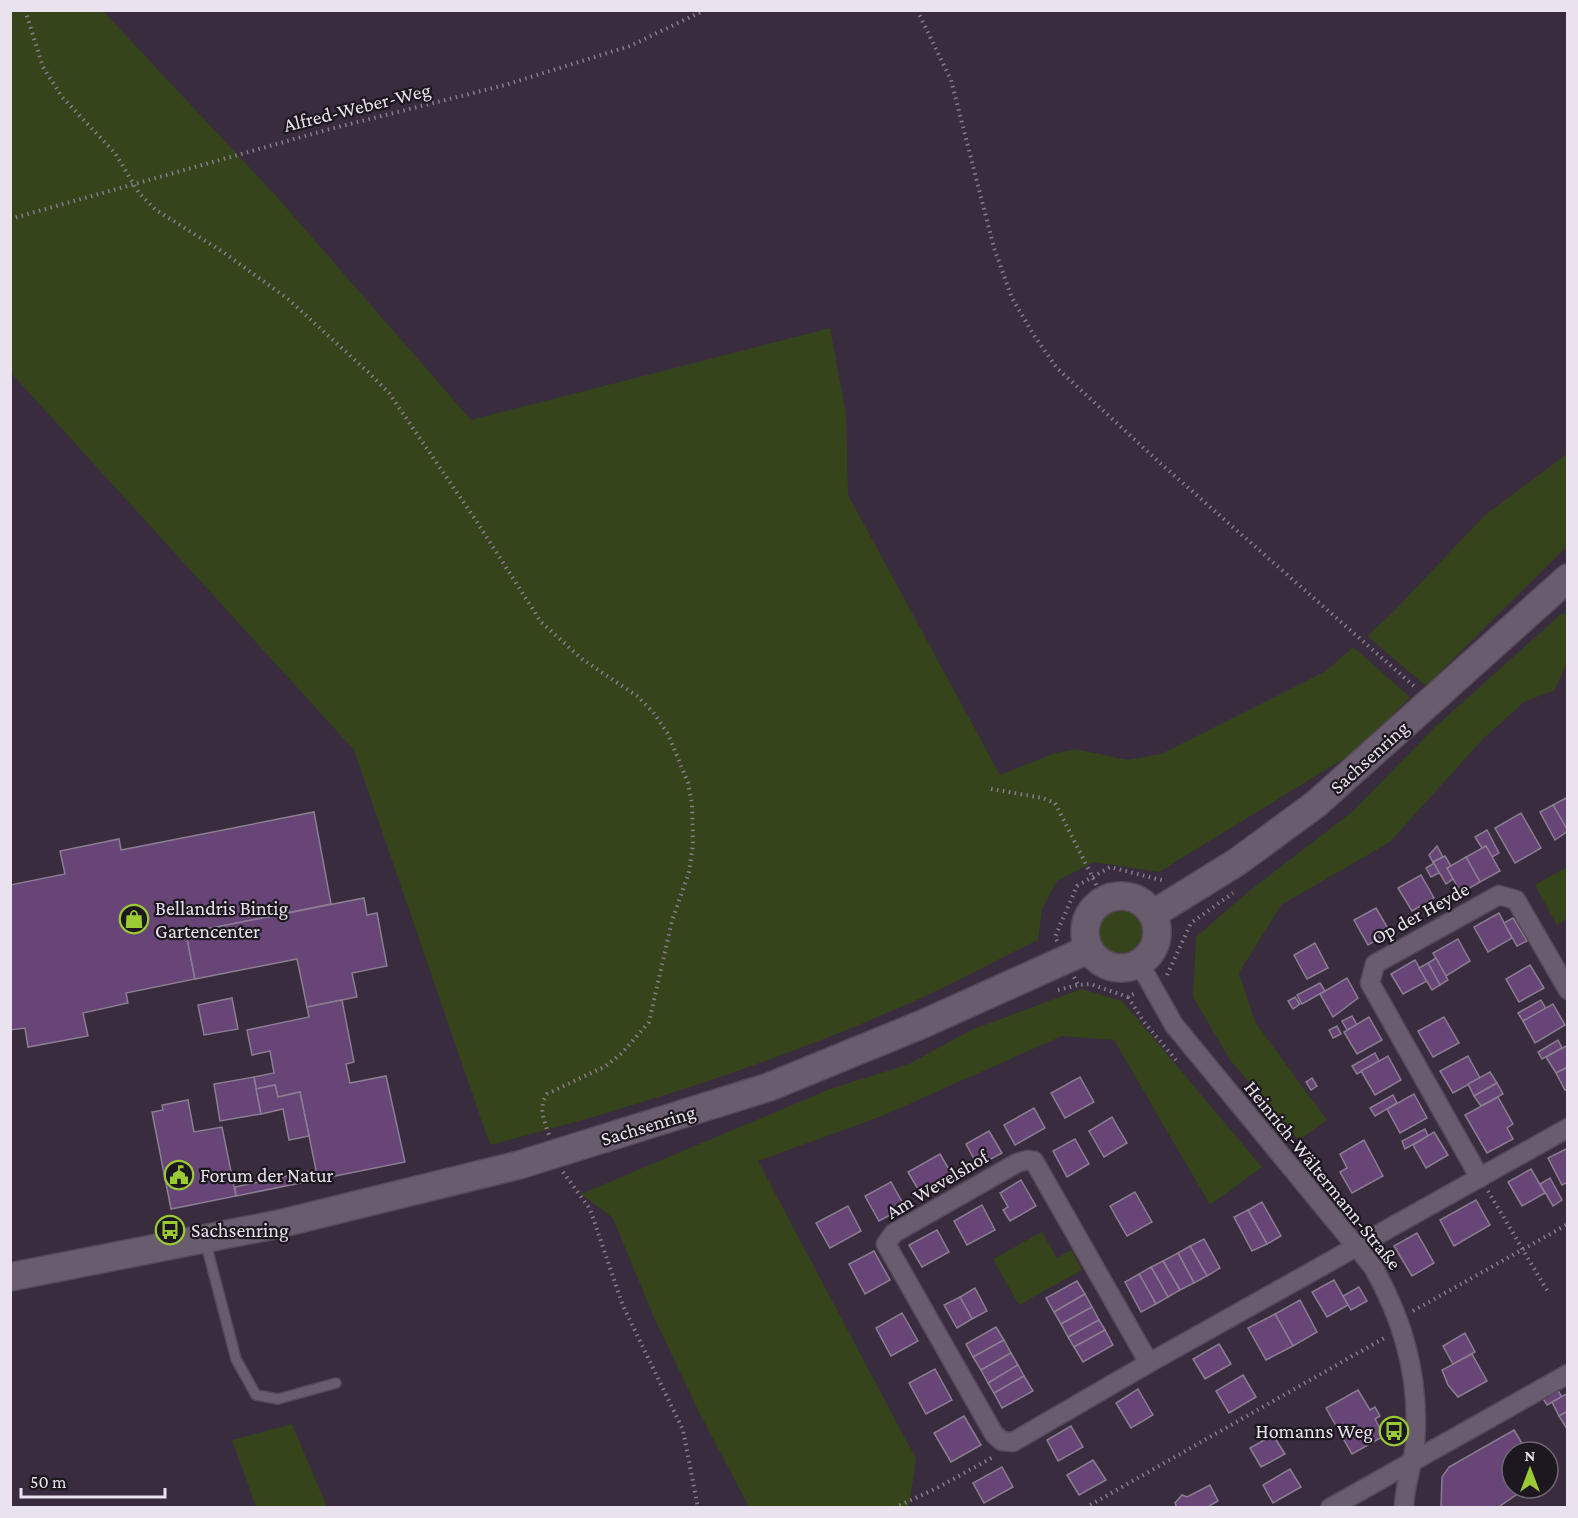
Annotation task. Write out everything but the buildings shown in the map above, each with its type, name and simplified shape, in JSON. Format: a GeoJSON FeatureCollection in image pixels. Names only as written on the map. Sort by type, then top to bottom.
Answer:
{"type":"FeatureCollection","features":[{"type":"Feature","properties":{"kind":"street","name":"Sachsenring"},"geometry":{"type":"LineString","coordinates":[[1153,914],[1237,862],[1316,804],[1568,578]]}},
{"type":"Feature","properties":{"kind":"street"},"geometry":{"type":"LineString","coordinates":[[1098,888],[1115,896],[1137,899],[1153,914],[1158,932],[1145,975],[1130,967],[1111,966],[1078,954],[1098,888]]}},
{"type":"Feature","properties":{"kind":"street","name":"Op der Heyde"},"geometry":{"type":"LineString","coordinates":[[1480,1178],[1370,982],[1375,964],[1499,895],[1516,900],[1568,990]]}},
{"type":"Feature","properties":{"kind":"street","name":"Sachsenring"},"geometry":{"type":"LineString","coordinates":[[10,1277],[311,1217],[553,1155],[769,1087],[925,1023],[1078,954]]}},
{"type":"Feature","properties":{"kind":"street","name":"Heinrich-Wältermann-Straße"},"geometry":{"type":"LineString","coordinates":[[1145,975],[1174,1025],[1373,1267],[1401,1323],[1413,1388],[1415,1446],[1410,1463],[1404,1508]]}},
{"type":"Feature","properties":{"kind":"street"},"geometry":{"type":"LineString","coordinates":[[1356,1247],[1568,1128]]}},
{"type":"Feature","properties":{"kind":"street","name":"Am Wevelshof"},"geometry":{"type":"LineString","coordinates":[[1149,1363],[1034,1161],[1027,1160],[1017,1163],[894,1233],[886,1244],[994,1434],[1002,1441],[1013,1442],[1356,1247]]}},
{"type":"Feature","properties":{"kind":"street"},"geometry":{"type":"LineString","coordinates":[[1330,1508],[1568,1374]]}},
{"type":"Feature","properties":{"kind":"lane"},"geometry":{"type":"LineString","coordinates":[[205,1239],[236,1359],[256,1395],[278,1399],[336,1383]]}},
{"type":"Feature","properties":{"kind":"path"},"geometry":{"type":"LineString","coordinates":[[25,10],[43,67],[62,97],[115,153],[133,185],[156,210],[224,252],[288,299],[345,348],[389,393],[477,522],[541,622],[582,659],[637,696],[653,712],[678,756],[692,804],[693,844],[689,872],[672,921],[649,1022],[623,1052],[606,1066],[547,1094],[542,1102],[541,1111],[553,1155],[590,1209],[623,1306],[683,1430],[698,1508]]}},
{"type":"Feature","properties":{"kind":"path","name":"Alfred-Weber-Weg"},"geometry":{"type":"LineString","coordinates":[[10,219],[330,129],[505,85],[630,46],[705,10]]}},
{"type":"Feature","properties":{"kind":"path"},"geometry":{"type":"LineString","coordinates":[[917,10],[951,80],[994,248],[1012,298],[1033,334],[1057,368],[1160,463],[1431,701]]}},
{"type":"Feature","properties":{"kind":"path"},"geometry":{"type":"LineString","coordinates":[[991,789],[1042,798],[1055,804],[1098,888]]}},
{"type":"Feature","properties":{"kind":"path"},"geometry":{"type":"LineString","coordinates":[[1098,888],[1110,867],[1166,882],[1191,923],[1168,975],[1145,975],[1128,997]]}},
{"type":"Feature","properties":{"kind":"path"},"geometry":{"type":"LineString","coordinates":[[1098,888],[1077,886],[1055,937],[1078,954],[1078,985],[1090,984],[1128,997],[1144,1022],[1181,1064]]}},
{"type":"Feature","properties":{"kind":"path"},"geometry":{"type":"LineString","coordinates":[[1480,1178],[1548,1292]]}},
{"type":"Feature","properties":{"kind":"path"},"geometry":{"type":"LineString","coordinates":[[1085,1508],[1568,1224]]}},
{"type":"Feature","properties":{"kind":"path"},"geometry":{"type":"LineString","coordinates":[[894,1508],[930,1492],[1000,1453]]}},
{"type":"Feature","properties":{"kind":"green space"},"geometry":{"type":"Polygon","coordinates":[[[11,11],[103,11],[277,197],[471,420],[830,328],[846,413],[848,495],[1000,775],[1052,754],[1076,749],[1127,760],[1161,754],[1326,671],[1353,647],[1410,697],[1358,750],[1159,872],[1094,862],[1057,881],[1042,909],[1038,940],[944,987],[861,1024],[756,1064],[651,1100],[490,1145],[354,750],[11,373],[11,11]]]}},
{"type":"Feature","properties":{"kind":"green space"},"geometry":{"type":"Polygon","coordinates":[[[1567,454],[1567,546],[1426,686],[1367,636],[1391,614],[1485,515],[1567,454]]]}},
{"type":"Feature","properties":{"kind":"green space"},"geometry":{"type":"Polygon","coordinates":[[[1567,613],[1567,662],[1555,690],[1524,702],[1482,740],[1390,842],[1281,905],[1239,973],[1255,1022],[1327,1120],[1299,1140],[1230,1060],[1193,997],[1196,937],[1248,892],[1353,811],[1435,727],[1561,614],[1567,613]]]}},
{"type":"Feature","properties":{"kind":"green space"},"geometry":{"type":"Polygon","coordinates":[[[1567,867],[1567,919],[1557,925],[1535,885],[1567,867]]]}},
{"type":"Feature","properties":{"kind":"green space"},"geometry":{"type":"Polygon","coordinates":[[[1121,909],[1130,910],[1137,915],[1142,922],[1142,940],[1137,947],[1130,952],[1121,953],[1112,952],[1105,947],[1100,940],[1099,931],[1100,922],[1105,915],[1112,910],[1121,909]]]}},
{"type":"Feature","properties":{"kind":"green space"},"geometry":{"type":"Polygon","coordinates":[[[1081,989],[1122,1001],[1262,1167],[1210,1205],[1114,1040],[1062,1036],[882,1116],[758,1161],[916,1459],[909,1507],[749,1507],[699,1412],[652,1313],[613,1218],[581,1194],[830,1089],[909,1064],[971,1030],[1081,989]]]}},
{"type":"Feature","properties":{"kind":"green space"},"geometry":{"type":"Polygon","coordinates":[[[1042,1232],[1057,1258],[1071,1250],[1082,1270],[1019,1305],[993,1259],[1042,1232]]]}},
{"type":"Feature","properties":{"kind":"green space"},"geometry":{"type":"Polygon","coordinates":[[[292,1424],[327,1507],[256,1507],[232,1440],[292,1424]]]}},
{"type":"Feature","properties":{"kind":"place","name":"Bellandris Bintig Gartencenter"},"geometry":{"type":"Point","coordinates":[134,919]}},
{"type":"Feature","properties":{"kind":"place","name":"Forum der Natur"},"geometry":{"type":"Point","coordinates":[179,1175]}},
{"type":"Feature","properties":{"kind":"place","name":"Sachsenring"},"geometry":{"type":"Point","coordinates":[170,1230]}},
{"type":"Feature","properties":{"kind":"place","name":"Homanns Weg"},"geometry":{"type":"Point","coordinates":[1394,1431]}}]}
